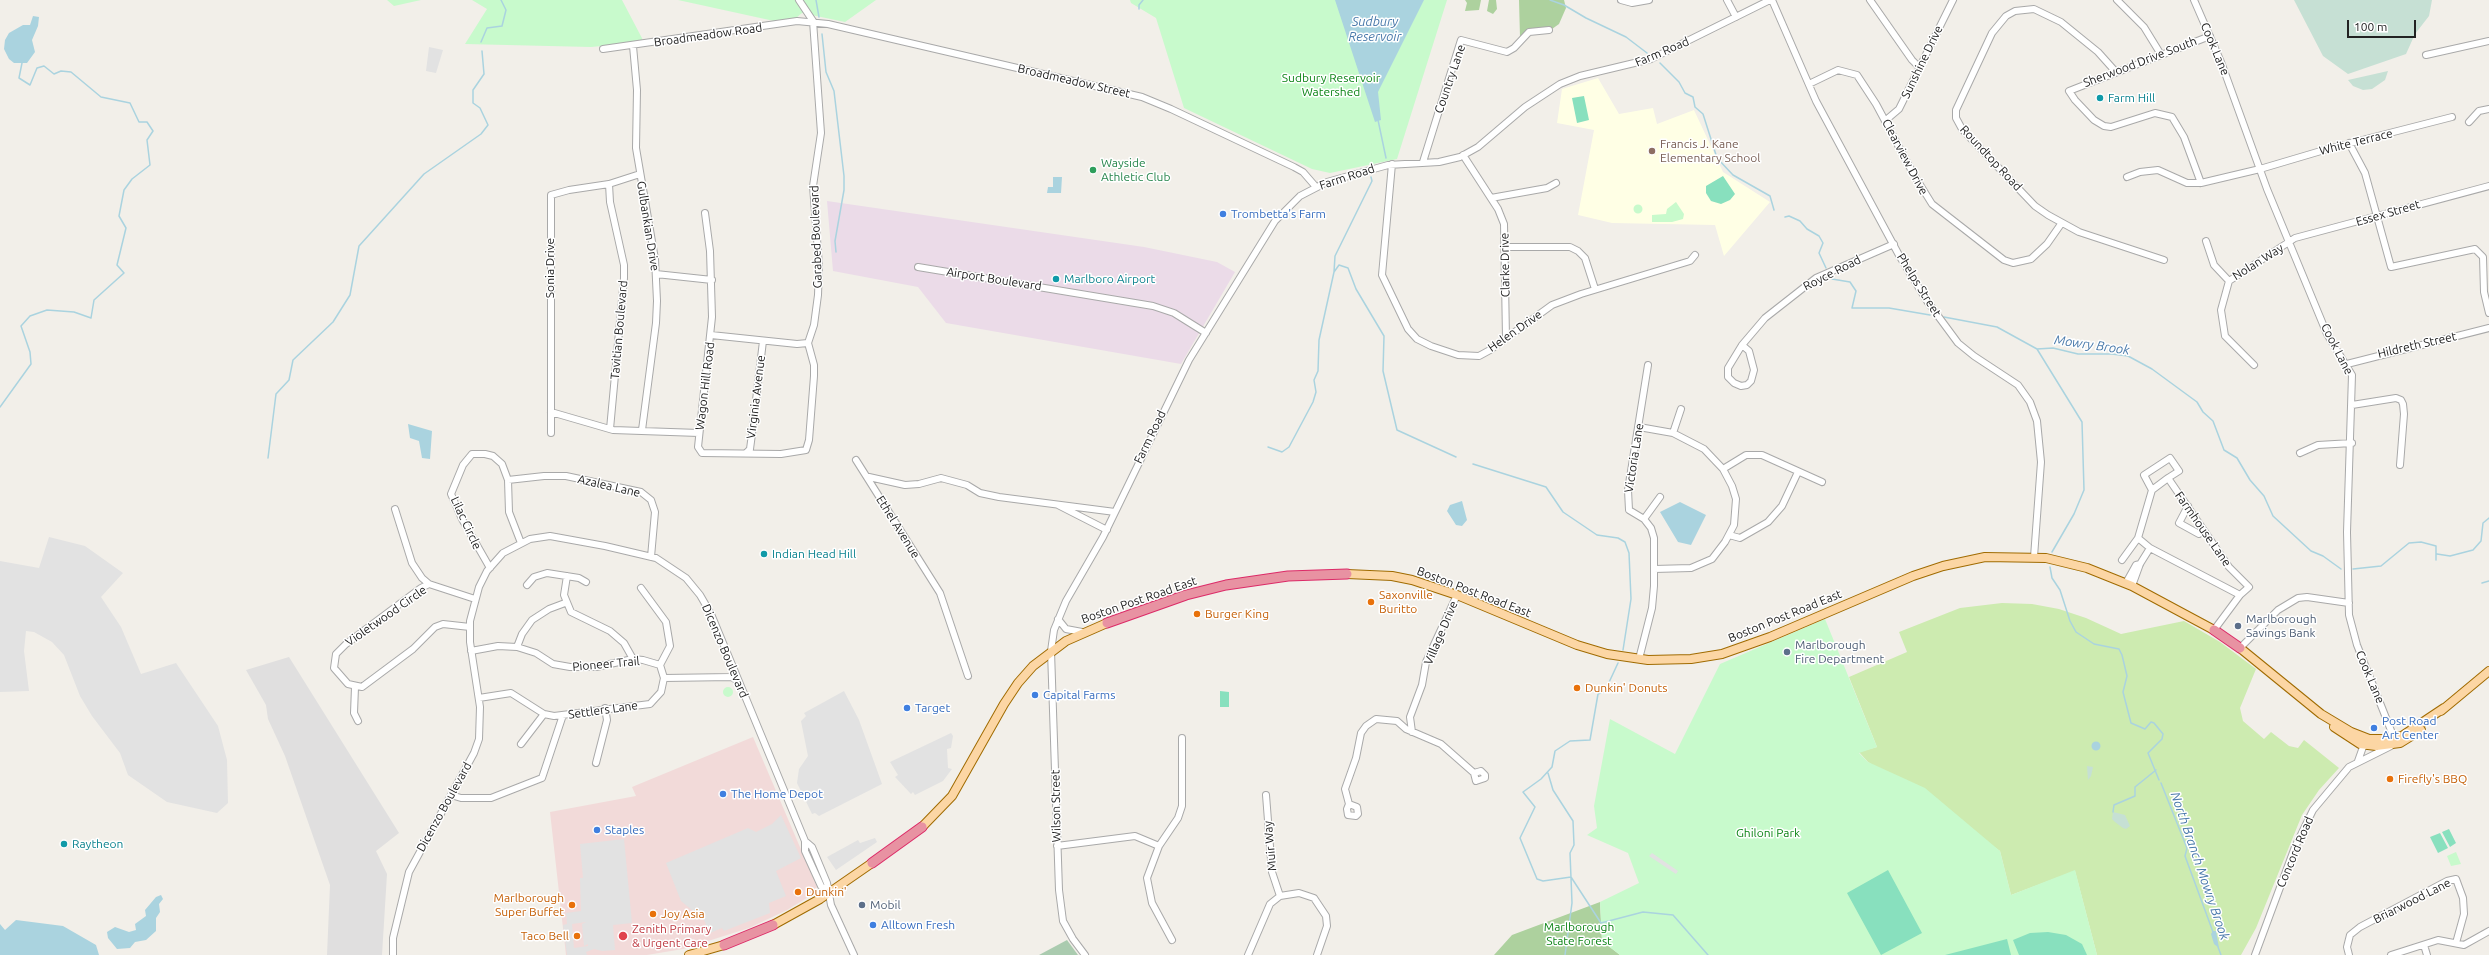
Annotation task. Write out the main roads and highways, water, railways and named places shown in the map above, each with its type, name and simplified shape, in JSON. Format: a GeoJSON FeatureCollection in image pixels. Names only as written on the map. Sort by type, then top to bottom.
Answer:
{"type":"FeatureCollection","features":[{"type":"Feature","properties":{"kind":"highway","name":"Boston Post Road East"},"geometry":{"type":"LineString","coordinates":[[1107,623],[1176,598],[1221,586],[1288,576],[1347,574]]}},
{"type":"Feature","properties":{"kind":"highway","name":"Boston Post Road East"},"geometry":{"type":"LineString","coordinates":[[2214,630],[2240,648]]}},
{"type":"Feature","properties":{"kind":"highway","name":"Boston Post Road East"},"geometry":{"type":"LineString","coordinates":[[872,863],[922,827]]}},
{"type":"Feature","properties":{"kind":"highway","name":"Boston Post Road East"},"geometry":{"type":"LineString","coordinates":[[724,945],[773,925]]}},
{"type":"Feature","properties":{"kind":"main road","name":"Boston Post Road East"},"geometry":{"type":"LineString","coordinates":[[1347,574],[1402,578],[1457,596],[1567,642],[1607,654],[1639,659],[1678,660],[1722,654],[1770,637],[1886,586],[1933,569],[1985,557],[2034,557],[2077,565],[2129,584],[2214,630]]}},
{"type":"Feature","properties":{"kind":"main road","name":"Boston Post Road East"},"geometry":{"type":"LineString","coordinates":[[922,827],[939,811],[958,787],[1018,683],[1033,666],[1051,651],[1082,632],[1107,623]]}},
{"type":"Feature","properties":{"kind":"main road","name":"Boston Post Road East"},"geometry":{"type":"LineString","coordinates":[[2240,648],[2321,714],[2368,742],[2397,740],[2444,708],[2489,671]]}},
{"type":"Feature","properties":{"kind":"main road","name":"Boston Post Road East"},"geometry":{"type":"LineString","coordinates":[[773,925],[828,894],[872,863]]}},
{"type":"Feature","properties":{"kind":"main road","name":"Boston Post Road East"},"geometry":{"type":"LineString","coordinates":[[689,955],[724,945]]}},
{"type":"Feature","properties":{"kind":"water","name":"Sudbury Reservoir"},"geometry":{"type":"Polygon","coordinates":[[[1335,0],[1424,0],[1378,92],[1381,120],[1375,122],[1335,0]]]}},
{"type":"Feature","properties":{"kind":"water"},"geometry":{"type":"Polygon","coordinates":[[[33,16],[39,17],[38,26],[32,40],[35,52],[27,63],[14,63],[9,59],[4,49],[5,40],[9,33],[23,25],[30,25],[33,16]]]}},
{"type":"Feature","properties":{"kind":"water"},"geometry":{"type":"Polygon","coordinates":[[[1053,177],[1062,177],[1061,193],[1047,193],[1048,187],[1053,187],[1053,177]]]}},
{"type":"Feature","properties":{"kind":"water"},"geometry":{"type":"Polygon","coordinates":[[[408,424],[432,431],[430,459],[422,458],[419,441],[410,438],[408,424]]]}},
{"type":"Feature","properties":{"kind":"water"},"geometry":{"type":"Polygon","coordinates":[[[1462,501],[1467,520],[1462,526],[1456,525],[1447,511],[1450,505],[1462,501]]]}},
{"type":"Feature","properties":{"kind":"water"},"geometry":{"type":"Polygon","coordinates":[[[1680,502],[1706,515],[1691,545],[1678,542],[1660,512],[1680,502]]]}},
{"type":"Feature","properties":{"kind":"water"},"geometry":{"type":"Polygon","coordinates":[[[2094,742],[2098,742],[2100,746],[2098,750],[2094,750],[2092,748],[2092,744],[2094,742]]]}},
{"type":"Feature","properties":{"kind":"water"},"geometry":{"type":"Polygon","coordinates":[[[161,895],[163,899],[159,904],[160,912],[156,918],[156,931],[146,940],[135,942],[130,948],[117,949],[108,938],[107,932],[115,927],[129,932],[136,930],[135,924],[146,916],[145,910],[156,897],[161,895]]]}},
{"type":"Feature","properties":{"kind":"water"},"geometry":{"type":"Polygon","coordinates":[[[16,920],[63,926],[96,945],[99,955],[0,955],[0,924],[5,930],[16,920]]]}},
{"type":"Feature","properties":{"kind":"water"},"geometry":{"type":"Polygon","coordinates":[[[2213,931],[2216,931],[2219,948],[2214,944],[2211,934],[2213,931]]]}},
{"type":"Feature","properties":{"kind":"waterway"},"geometry":{"type":"LineString","coordinates":[[481,42],[487,28],[502,26],[506,10],[501,0]]}},
{"type":"Feature","properties":{"kind":"waterway"},"geometry":{"type":"LineString","coordinates":[[816,0],[819,17]]}},
{"type":"Feature","properties":{"kind":"waterway"},"geometry":{"type":"LineString","coordinates":[[1139,9],[1139,5],[1143,0]]}},
{"type":"Feature","properties":{"kind":"waterway","name":"Mowry Brook"},"geometry":{"type":"LineString","coordinates":[[1550,0],[1564,5],[1586,18],[1626,37],[1647,53]]}},
{"type":"Feature","properties":{"kind":"waterway"},"geometry":{"type":"LineString","coordinates":[[822,34],[826,72],[834,91],[844,176],[844,190],[835,241],[836,252]]}},
{"type":"Feature","properties":{"kind":"waterway"},"geometry":{"type":"LineString","coordinates":[[268,458],[276,394],[289,380],[293,360],[333,322],[350,295],[359,246],[424,174],[481,134],[488,125],[480,108],[473,103],[473,90],[484,74],[482,51]]}},
{"type":"Feature","properties":{"kind":"waterway"},"geometry":{"type":"LineString","coordinates":[[0,407],[31,364],[30,352],[21,326],[30,316],[47,310],[74,312],[91,318],[94,300],[124,273],[117,265],[126,228],[119,216],[124,190],[132,179],[150,165],[147,140],[153,131],[147,122],[139,122],[130,103],[101,97],[71,72],[61,71],[54,74],[44,66],[37,68],[30,85],[19,78],[22,63]]}},
{"type":"Feature","properties":{"kind":"waterway","name":"Mowry Brook"},"geometry":{"type":"LineString","coordinates":[[1660,63],[1679,82],[1685,93],[1693,97],[1695,107],[1703,114],[1717,158],[1733,175],[1770,196],[1774,210]]}},
{"type":"Feature","properties":{"kind":"waterway"},"geometry":{"type":"LineString","coordinates":[[1378,120],[1386,158]]}},
{"type":"Feature","properties":{"kind":"waterway"},"geometry":{"type":"LineString","coordinates":[[1371,177],[1372,181],[1335,256],[1334,272],[1339,265],[1348,268],[1356,289],[1384,336],[1383,371],[1397,430],[1456,457]]}},
{"type":"Feature","properties":{"kind":"waterway","name":"Mowry Brook"},"geometry":{"type":"LineString","coordinates":[[1785,217],[1789,216],[1800,221],[1807,229],[1819,236],[1823,243],[1819,253],[1826,268]]}},
{"type":"Feature","properties":{"kind":"waterway"},"geometry":{"type":"LineString","coordinates":[[1268,447],[1282,452],[1289,447],[1313,402],[1316,392],[1314,380],[1318,371],[1319,340],[1334,272]]}},
{"type":"Feature","properties":{"kind":"waterway","name":"Mowry Brook"},"geometry":{"type":"LineString","coordinates":[[1832,279],[1850,282],[1856,291],[1852,308],[1889,308],[1930,315]]}},
{"type":"Feature","properties":{"kind":"waterway","name":"Mowry Brook"},"geometry":{"type":"LineString","coordinates":[[1944,317],[1997,327],[2037,349],[2053,348],[2078,354],[2112,354],[2128,356],[2152,369],[2197,402],[2203,412],[2213,421],[2224,450],[2237,458],[2250,480],[2264,496],[2273,516],[2311,551],[2323,556],[2341,569]]}},
{"type":"Feature","properties":{"kind":"waterway","name":"North Branch Mowry Brook"},"geometry":{"type":"LineString","coordinates":[[2037,349],[2082,422],[2084,490],[2074,514],[2052,552]]}},
{"type":"Feature","properties":{"kind":"waterway"},"geometry":{"type":"LineString","coordinates":[[1473,464],[1546,487],[1563,512],[1597,535],[1618,538],[1625,542],[1629,553],[1631,599],[1623,650]]}},
{"type":"Feature","properties":{"kind":"waterway"},"geometry":{"type":"LineString","coordinates":[[2437,554],[2450,556],[2473,550],[2481,541],[2483,523],[2489,518]]}},
{"type":"Feature","properties":{"kind":"waterway","name":"Mowry Brook"},"geometry":{"type":"LineString","coordinates":[[2353,569],[2381,566],[2409,543],[2421,542],[2436,546],[2436,560]]}},
{"type":"Feature","properties":{"kind":"waterway","name":"North Branch Mowry Brook"},"geometry":{"type":"LineString","coordinates":[[2050,567],[2052,578],[2060,590],[2070,621],[2076,632],[2094,644],[2119,649],[2127,676],[2123,692],[2131,723],[2145,729],[2151,722],[2154,723],[2163,734],[2162,739],[2148,753],[2159,780]]}},
{"type":"Feature","properties":{"kind":"waterway","name":"Mowry Brook"},"geometry":{"type":"LineString","coordinates":[[2482,583],[2489,581]]}},
{"type":"Feature","properties":{"kind":"waterway"},"geometry":{"type":"LineString","coordinates":[[1618,663],[1605,691],[1598,694],[1590,740],[1570,741],[1555,751],[1552,767],[1541,779],[1523,792],[1535,807],[1520,838],[1537,879],[1543,881],[1571,877],[1601,923],[1643,912],[1673,915],[1708,955]]}},
{"type":"Feature","properties":{"kind":"waterway"},"geometry":{"type":"LineString","coordinates":[[2113,812],[2114,805],[2135,796],[2135,787],[2156,770]]}},
{"type":"Feature","properties":{"kind":"waterway"},"geometry":{"type":"LineString","coordinates":[[1548,773],[1553,790],[1573,821],[1574,845],[1570,853],[1572,903],[1565,955]]}},
{"type":"Feature","properties":{"kind":"waterway","name":"North Branch Mowry Brook"},"geometry":{"type":"LineString","coordinates":[[2161,783],[2187,848],[2185,856],[2213,932]]}},
{"type":"Feature","properties":{"kind":"waterway","name":"North Branch Mowry Brook"},"geometry":{"type":"LineString","coordinates":[[2218,947],[2221,955]]}},
{"type":"Feature","properties":{"kind":"place","name":"Farm Hill"},"geometry":{"type":"Point","coordinates":[2100,98]}},
{"type":"Feature","properties":{"kind":"place","name":"Francis J. Kane Elementary School"},"geometry":{"type":"Point","coordinates":[1652,151]}},
{"type":"Feature","properties":{"kind":"place","name":"Wayside Athletic Club"},"geometry":{"type":"Point","coordinates":[1093,170]}},
{"type":"Feature","properties":{"kind":"place","name":"Trombetta's Farm"},"geometry":{"type":"Point","coordinates":[1223,214]}},
{"type":"Feature","properties":{"kind":"place","name":"Marlboro Airport"},"geometry":{"type":"Point","coordinates":[1056,279]}},
{"type":"Feature","properties":{"kind":"place","name":"Indian Head Hill"},"geometry":{"type":"Point","coordinates":[764,554]}},
{"type":"Feature","properties":{"kind":"place","name":"Saxonville Buritto"},"geometry":{"type":"Point","coordinates":[1371,602]}},
{"type":"Feature","properties":{"kind":"place","name":"Burger King"},"geometry":{"type":"Point","coordinates":[1197,614]}},
{"type":"Feature","properties":{"kind":"place","name":"Marlborough Savings Bank"},"geometry":{"type":"Point","coordinates":[2238,626]}},
{"type":"Feature","properties":{"kind":"place","name":"Marlborough Fire Department"},"geometry":{"type":"Point","coordinates":[1787,652]}},
{"type":"Feature","properties":{"kind":"place","name":"Dunkin' Donuts"},"geometry":{"type":"Point","coordinates":[1577,688]}},
{"type":"Feature","properties":{"kind":"place","name":"Capital Farms"},"geometry":{"type":"Point","coordinates":[1035,695]}},
{"type":"Feature","properties":{"kind":"place","name":"Target"},"geometry":{"type":"Point","coordinates":[907,708]}},
{"type":"Feature","properties":{"kind":"place","name":"Post Road Art Center"},"geometry":{"type":"Point","coordinates":[2374,728]}},
{"type":"Feature","properties":{"kind":"place","name":"Firefly's BBQ"},"geometry":{"type":"Point","coordinates":[2390,779]}},
{"type":"Feature","properties":{"kind":"place","name":"The Home Depot"},"geometry":{"type":"Point","coordinates":[723,794]}},
{"type":"Feature","properties":{"kind":"place","name":"Staples"},"geometry":{"type":"Point","coordinates":[597,830]}},
{"type":"Feature","properties":{"kind":"place","name":"Raytheon"},"geometry":{"type":"Point","coordinates":[64,844]}},
{"type":"Feature","properties":{"kind":"place","name":"Dunkin'"},"geometry":{"type":"Point","coordinates":[798,892]}},
{"type":"Feature","properties":{"kind":"place","name":"Marlborough Super Buffet"},"geometry":{"type":"Point","coordinates":[572,905]}},
{"type":"Feature","properties":{"kind":"place","name":"Mobil"},"geometry":{"type":"Point","coordinates":[862,905]}},
{"type":"Feature","properties":{"kind":"place","name":"Joy Asia"},"geometry":{"type":"Point","coordinates":[653,914]}},
{"type":"Feature","properties":{"kind":"place","name":"Alltown Fresh"},"geometry":{"type":"Point","coordinates":[873,925]}},
{"type":"Feature","properties":{"kind":"place","name":"Taco Bell"},"geometry":{"type":"Point","coordinates":[577,936]}},
{"type":"Feature","properties":{"kind":"place","name":"Zenith Primary & Urgent Care"},"geometry":{"type":"Point","coordinates":[623,936]}},
{"type":"Feature","properties":{"kind":"park label","name":"Sudbury Reservoir Watershed"},"geometry":{"type":"Point","coordinates":[1331,85]}},
{"type":"Feature","properties":{"kind":"park label","name":"Ghiloni Park"},"geometry":{"type":"Point","coordinates":[1768,833]}},
{"type":"Feature","properties":{"kind":"park label","name":"Marlborough State Forest"},"geometry":{"type":"Point","coordinates":[1579,934]}}]}
